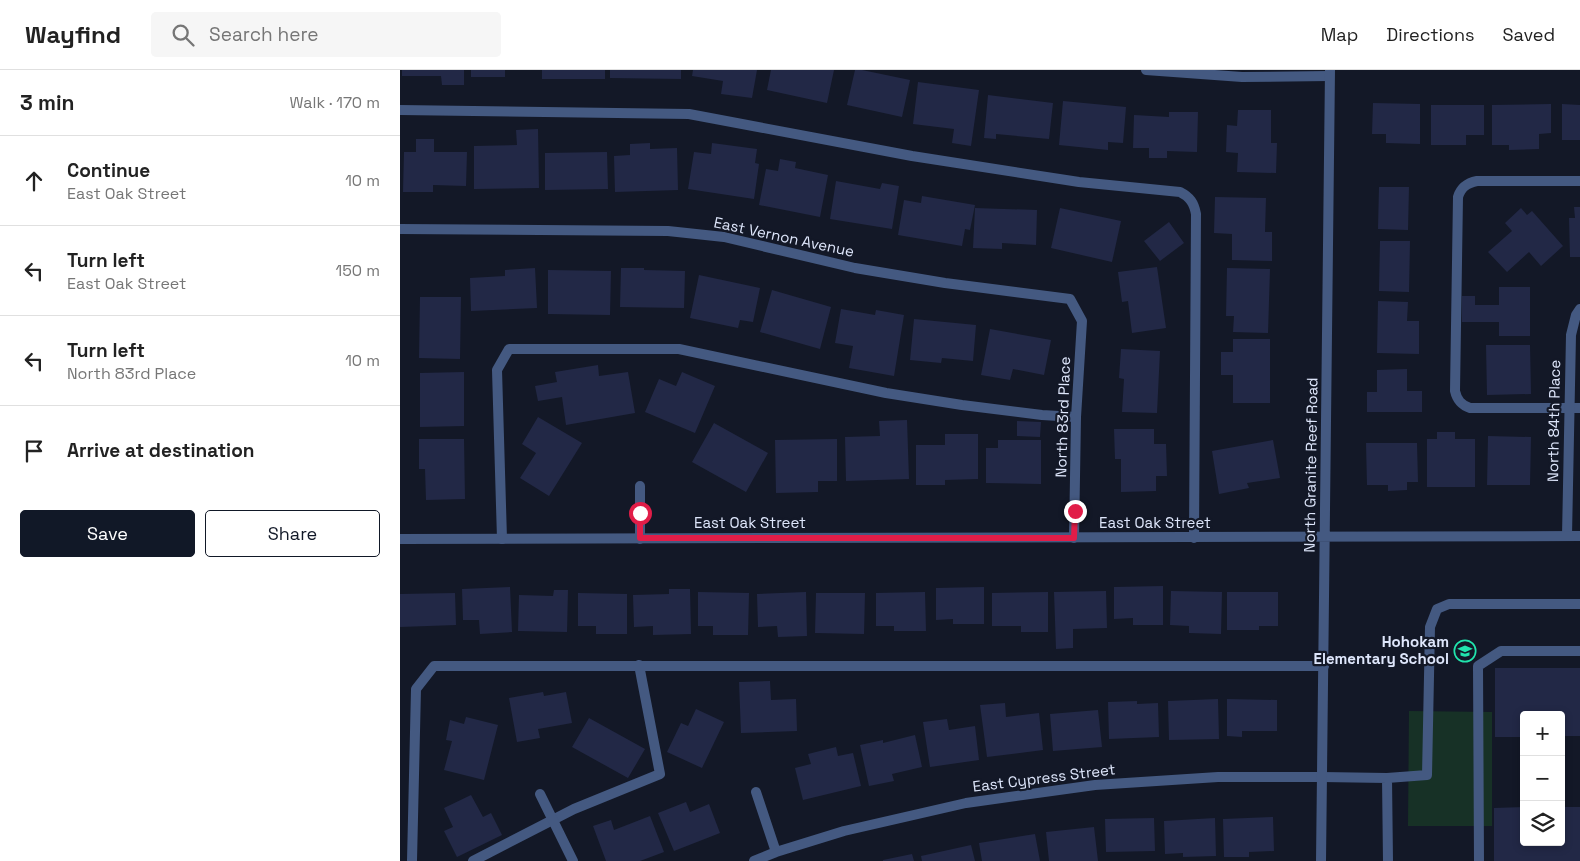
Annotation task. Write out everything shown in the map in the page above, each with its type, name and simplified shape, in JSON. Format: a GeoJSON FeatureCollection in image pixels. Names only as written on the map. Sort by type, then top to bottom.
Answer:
{"type":"FeatureCollection","features":[{"type":"Feature","properties":{"kind":"street"},"geometry":{"type":"LineString","coordinates":[[1146,70],[1242,77],[1330,73]]}},
{"type":"Feature","properties":{"kind":"street","name":"North Granite Reef Road"},"geometry":{"type":"LineString","coordinates":[[1321,861],[1330,73]]}},
{"type":"Feature","properties":{"kind":"street"},"geometry":{"type":"LineString","coordinates":[[400,110],[689,114],[912,156],[1079,182],[1180,192],[1186,195],[1195,206],[1196,214],[1194,538]]}},
{"type":"Feature","properties":{"kind":"street"},"geometry":{"type":"LineString","coordinates":[[1575,408],[1470,408],[1464,406],[1456,397],[1458,197],[1464,186],[1477,181],[1580,181]]}},
{"type":"Feature","properties":{"kind":"street","name":"East Vernon Avenue"},"geometry":{"type":"LineString","coordinates":[[400,229],[668,231],[724,237],[855,268],[945,283],[1070,299]]}},
{"type":"Feature","properties":{"kind":"street","name":"North 83rd Place"},"geometry":{"type":"LineString","coordinates":[[1070,299],[1082,322],[1076,417],[1074,538]]}},
{"type":"Feature","properties":{"kind":"street","name":"North 84th Place"},"geometry":{"type":"LineString","coordinates":[[1567,536],[1575,408],[1571,335],[1576,315],[1580,309]]}},
{"type":"Feature","properties":{"kind":"street"},"geometry":{"type":"LineString","coordinates":[[502,538],[497,370],[509,349],[679,348],[886,393],[962,405],[1042,415],[1076,417]]}},
{"type":"Feature","properties":{"kind":"street"},"geometry":{"type":"LineString","coordinates":[[640,486],[640,538]]}},
{"type":"Feature","properties":{"kind":"street","name":"East Oak Street"},"geometry":{"type":"LineString","coordinates":[[400,539],[1580,536]]}},
{"type":"Feature","properties":{"kind":"street","name":"East Cypress Street"},"geometry":{"type":"LineString","coordinates":[[754,861],[776,852],[844,831],[966,803],[1095,785],[1218,777],[1387,778],[1427,775],[1430,627],[1438,609],[1448,604],[1580,604]]}},
{"type":"Feature","properties":{"kind":"street"},"geometry":{"type":"LineString","coordinates":[[1480,861],[1478,666],[1501,651],[1580,651]]}},
{"type":"Feature","properties":{"kind":"street"},"geometry":{"type":"LineString","coordinates":[[473,861],[574,809],[660,774],[639,665]]}},
{"type":"Feature","properties":{"kind":"street"},"geometry":{"type":"LineString","coordinates":[[412,861],[416,689],[434,666],[1324,666]]}},
{"type":"Feature","properties":{"kind":"street"},"geometry":{"type":"LineString","coordinates":[[1387,778],[1388,861]]}},
{"type":"Feature","properties":{"kind":"street"},"geometry":{"type":"LineString","coordinates":[[756,792],[776,852]]}},
{"type":"Feature","properties":{"kind":"street"},"geometry":{"type":"LineString","coordinates":[[540,794],[572,861]]}},
{"type":"Feature","properties":{"kind":"green space"},"geometry":{"type":"Polygon","coordinates":[[[1409,711],[1492,712],[1492,826],[1408,826],[1409,711]]]}},
{"type":"Feature","properties":{"kind":"building"},"geometry":{"type":"Polygon","coordinates":[[[402,70],[464,70],[464,85],[442,85],[441,76],[402,76],[402,70]]]}},
{"type":"Feature","properties":{"kind":"building"},"geometry":{"type":"Polygon","coordinates":[[[471,70],[505,70],[505,77],[471,77],[471,70]]]}},
{"type":"Feature","properties":{"kind":"building"},"geometry":{"type":"Polygon","coordinates":[[[542,70],[605,70],[605,79],[542,79],[542,70]]]}},
{"type":"Feature","properties":{"kind":"building"},"geometry":{"type":"Polygon","coordinates":[[[610,70],[681,70],[681,79],[610,78],[610,70]]]}},
{"type":"Feature","properties":{"kind":"building"},"geometry":{"type":"Polygon","coordinates":[[[693,70],[757,70],[752,98],[721,94],[723,81],[692,76],[693,70]]]}},
{"type":"Feature","properties":{"kind":"building"},"geometry":{"type":"Polygon","coordinates":[[[771,70],[834,70],[827,103],[767,90],[771,70]]]}},
{"type":"Feature","properties":{"kind":"building"},"geometry":{"type":"Polygon","coordinates":[[[855,70],[910,80],[902,117],[847,105],[855,70]]]}},
{"type":"Feature","properties":{"kind":"building"},"geometry":{"type":"Polygon","coordinates":[[[918,82],[979,90],[971,146],[952,143],[954,129],[913,124],[918,82]]]}},
{"type":"Feature","properties":{"kind":"building"},"geometry":{"type":"Polygon","coordinates":[[[988,95],[1053,103],[1049,139],[996,134],[996,139],[984,138],[988,95]]]}},
{"type":"Feature","properties":{"kind":"building"},"geometry":{"type":"Polygon","coordinates":[[[1063,101],[1126,107],[1123,143],[1108,142],[1108,150],[1059,145],[1063,101]]]}},
{"type":"Feature","properties":{"kind":"building"},"geometry":{"type":"Polygon","coordinates":[[[1373,103],[1420,104],[1420,144],[1386,143],[1386,134],[1372,134],[1373,103]]]}},
{"type":"Feature","properties":{"kind":"building"},"geometry":{"type":"Polygon","coordinates":[[[1551,104],[1551,133],[1539,134],[1539,149],[1509,150],[1509,145],[1492,145],[1492,105],[1551,104]]]}},
{"type":"Feature","properties":{"kind":"building"},"geometry":{"type":"Polygon","coordinates":[[[1562,104],[1580,105],[1580,140],[1562,140],[1562,104]]]}},
{"type":"Feature","properties":{"kind":"building"},"geometry":{"type":"Polygon","coordinates":[[[1431,105],[1484,105],[1484,135],[1466,135],[1466,145],[1431,145],[1431,105]]]}},
{"type":"Feature","properties":{"kind":"building"},"geometry":{"type":"Polygon","coordinates":[[[1238,110],[1271,110],[1271,143],[1277,143],[1276,173],[1237,172],[1238,153],[1226,152],[1227,125],[1237,126],[1238,110]]]}},
{"type":"Feature","properties":{"kind":"building"},"geometry":{"type":"Polygon","coordinates":[[[1169,112],[1198,112],[1197,152],[1167,151],[1167,158],[1149,158],[1149,148],[1133,148],[1134,115],[1169,117],[1169,112]]]}},
{"type":"Feature","properties":{"kind":"building"},"geometry":{"type":"Polygon","coordinates":[[[538,129],[539,188],[474,189],[474,146],[517,145],[516,130],[538,129]]]}},
{"type":"Feature","properties":{"kind":"building"},"geometry":{"type":"Polygon","coordinates":[[[416,139],[434,139],[434,152],[467,152],[466,186],[433,185],[433,192],[403,192],[404,152],[416,152],[416,139]]]}},
{"type":"Feature","properties":{"kind":"building"},"geometry":{"type":"Polygon","coordinates":[[[650,143],[650,149],[677,148],[678,190],[615,192],[614,156],[630,155],[630,144],[650,143]]]}},
{"type":"Feature","properties":{"kind":"building"},"geometry":{"type":"Polygon","coordinates":[[[712,143],[757,149],[755,163],[759,164],[754,199],[688,189],[694,152],[711,154],[712,143]]]}},
{"type":"Feature","properties":{"kind":"building"},"geometry":{"type":"Polygon","coordinates":[[[607,152],[608,189],[545,190],[545,153],[607,152]]]}},
{"type":"Feature","properties":{"kind":"building"},"geometry":{"type":"Polygon","coordinates":[[[780,159],[796,162],[795,168],[828,175],[820,217],[759,205],[766,169],[778,171],[780,159]]]}},
{"type":"Feature","properties":{"kind":"building"},"geometry":{"type":"Polygon","coordinates":[[[836,181],[880,189],[882,183],[899,186],[892,229],[830,219],[836,181]]]}},
{"type":"Feature","properties":{"kind":"building"},"geometry":{"type":"Polygon","coordinates":[[[1379,187],[1409,187],[1408,230],[1378,229],[1379,187]]]}},
{"type":"Feature","properties":{"kind":"building"},"geometry":{"type":"Polygon","coordinates":[[[922,196],[975,205],[970,230],[965,229],[962,246],[898,235],[904,200],[921,203],[922,196]]]}},
{"type":"Feature","properties":{"kind":"building"},"geometry":{"type":"Polygon","coordinates":[[[1215,197],[1266,198],[1265,232],[1272,232],[1272,261],[1232,260],[1232,234],[1214,233],[1215,197]]]}},
{"type":"Feature","properties":{"kind":"building"},"geometry":{"type":"Polygon","coordinates":[[[1574,207],[1580,207],[1580,257],[1570,257],[1569,218],[1575,218],[1574,207]]]}},
{"type":"Feature","properties":{"kind":"building"},"geometry":{"type":"Polygon","coordinates":[[[975,208],[1037,210],[1036,245],[1002,243],[1002,249],[973,248],[975,208]]]}},
{"type":"Feature","properties":{"kind":"building"},"geometry":{"type":"Polygon","coordinates":[[[1060,208],[1121,221],[1112,262],[1051,248],[1060,208]]]}},
{"type":"Feature","properties":{"kind":"building"},"geometry":{"type":"Polygon","coordinates":[[[1521,208],[1527,215],[1532,211],[1563,246],[1541,266],[1529,252],[1507,272],[1488,252],[1512,231],[1505,223],[1521,208]]]}},
{"type":"Feature","properties":{"kind":"building"},"geometry":{"type":"Polygon","coordinates":[[[1169,222],[1184,243],[1160,261],[1144,241],[1169,222]]]}},
{"type":"Feature","properties":{"kind":"building"},"geometry":{"type":"Polygon","coordinates":[[[1380,241],[1410,241],[1409,292],[1379,291],[1380,241]]]}},
{"type":"Feature","properties":{"kind":"building"},"geometry":{"type":"Polygon","coordinates":[[[1157,267],[1166,328],[1132,333],[1128,301],[1122,302],[1118,272],[1157,267]]]}},
{"type":"Feature","properties":{"kind":"building"},"geometry":{"type":"Polygon","coordinates":[[[535,268],[537,308],[471,311],[470,278],[505,276],[505,270],[535,268]]]}},
{"type":"Feature","properties":{"kind":"building"},"geometry":{"type":"Polygon","coordinates":[[[621,268],[685,271],[684,308],[620,307],[621,268]]]}},
{"type":"Feature","properties":{"kind":"building"},"geometry":{"type":"Polygon","coordinates":[[[1227,268],[1270,269],[1268,333],[1233,332],[1234,316],[1226,316],[1227,268]]]}},
{"type":"Feature","properties":{"kind":"building"},"geometry":{"type":"Polygon","coordinates":[[[548,270],[611,271],[610,315],[548,314],[548,270]]]}},
{"type":"Feature","properties":{"kind":"building"},"geometry":{"type":"Polygon","coordinates":[[[699,275],[760,288],[753,322],[740,320],[738,328],[690,318],[699,275]]]}},
{"type":"Feature","properties":{"kind":"building"},"geometry":{"type":"Polygon","coordinates":[[[1499,287],[1530,287],[1530,336],[1499,336],[1499,322],[1462,322],[1462,296],[1475,296],[1475,305],[1499,305],[1499,287]]]}},
{"type":"Feature","properties":{"kind":"building"},"geometry":{"type":"Polygon","coordinates":[[[772,290],[831,307],[820,349],[760,332],[772,290]]]}},
{"type":"Feature","properties":{"kind":"building"},"geometry":{"type":"Polygon","coordinates":[[[420,297],[461,297],[460,359],[419,358],[420,297]]]}},
{"type":"Feature","properties":{"kind":"building"},"geometry":{"type":"Polygon","coordinates":[[[1378,301],[1408,302],[1407,321],[1419,321],[1419,354],[1377,353],[1378,301]]]}},
{"type":"Feature","properties":{"kind":"building"},"geometry":{"type":"Polygon","coordinates":[[[841,309],[875,315],[876,310],[904,315],[894,376],[849,368],[853,346],[835,343],[841,309]]]}},
{"type":"Feature","properties":{"kind":"building"},"geometry":{"type":"Polygon","coordinates":[[[914,319],[976,325],[973,361],[942,358],[941,363],[910,360],[914,319]]]}},
{"type":"Feature","properties":{"kind":"building"},"geometry":{"type":"Polygon","coordinates":[[[990,329],[1051,340],[1044,375],[1013,369],[1010,380],[981,375],[990,329]]]}},
{"type":"Feature","properties":{"kind":"building"},"geometry":{"type":"Polygon","coordinates":[[[1233,339],[1270,339],[1270,403],[1233,403],[1233,375],[1221,375],[1221,352],[1233,352],[1233,339]]]}},
{"type":"Feature","properties":{"kind":"building"},"geometry":{"type":"Polygon","coordinates":[[[1486,345],[1530,345],[1531,394],[1487,395],[1486,345]]]}},
{"type":"Feature","properties":{"kind":"building"},"geometry":{"type":"Polygon","coordinates":[[[1121,349],[1160,351],[1157,413],[1122,412],[1124,379],[1119,378],[1121,349]]]}},
{"type":"Feature","properties":{"kind":"building"},"geometry":{"type":"Polygon","coordinates":[[[598,365],[599,376],[628,372],[635,413],[566,425],[562,397],[538,401],[535,386],[557,382],[555,372],[598,365]]]}},
{"type":"Feature","properties":{"kind":"building"},"geometry":{"type":"Polygon","coordinates":[[[1407,369],[1407,391],[1422,391],[1422,412],[1367,412],[1367,392],[1377,392],[1377,370],[1407,369]]]}},
{"type":"Feature","properties":{"kind":"building"},"geometry":{"type":"Polygon","coordinates":[[[464,372],[464,426],[420,427],[420,373],[464,372]]]}},
{"type":"Feature","properties":{"kind":"building"},"geometry":{"type":"Polygon","coordinates":[[[682,372],[715,386],[695,433],[645,412],[659,379],[676,386],[682,372]]]}},
{"type":"Feature","properties":{"kind":"building"},"geometry":{"type":"Polygon","coordinates":[[[538,417],[582,443],[549,496],[520,478],[536,453],[522,444],[538,417]]]}},
{"type":"Feature","properties":{"kind":"building"},"geometry":{"type":"Polygon","coordinates":[[[907,420],[909,479],[846,481],[845,437],[880,436],[879,421],[907,420]]]}},
{"type":"Feature","properties":{"kind":"building"},"geometry":{"type":"Polygon","coordinates":[[[1017,421],[1041,422],[1040,437],[1017,436],[1017,421]]]}},
{"type":"Feature","properties":{"kind":"building"},"geometry":{"type":"Polygon","coordinates":[[[714,423],[768,453],[746,492],[692,462],[714,423]]]}},
{"type":"Feature","properties":{"kind":"building"},"geometry":{"type":"Polygon","coordinates":[[[1114,429],[1154,429],[1154,444],[1166,444],[1167,476],[1156,476],[1156,491],[1121,492],[1121,459],[1115,459],[1114,429]]]}},
{"type":"Feature","properties":{"kind":"building"},"geometry":{"type":"Polygon","coordinates":[[[1437,432],[1455,432],[1455,439],[1475,439],[1475,487],[1427,487],[1427,439],[1437,439],[1437,432]]]}},
{"type":"Feature","properties":{"kind":"building"},"geometry":{"type":"Polygon","coordinates":[[[945,434],[978,434],[978,479],[945,480],[945,485],[916,485],[916,445],[945,445],[945,434]]]}},
{"type":"Feature","properties":{"kind":"building"},"geometry":{"type":"Polygon","coordinates":[[[1488,436],[1531,437],[1530,485],[1487,485],[1488,436]]]}},
{"type":"Feature","properties":{"kind":"building"},"geometry":{"type":"Polygon","coordinates":[[[419,439],[464,439],[465,499],[426,500],[425,469],[419,469],[419,439]]]}},
{"type":"Feature","properties":{"kind":"building"},"geometry":{"type":"Polygon","coordinates":[[[837,439],[837,481],[818,481],[818,492],[776,493],[775,440],[837,439]]]}},
{"type":"Feature","properties":{"kind":"building"},"geometry":{"type":"Polygon","coordinates":[[[998,440],[1041,440],[1041,484],[986,483],[986,448],[998,448],[998,440]]]}},
{"type":"Feature","properties":{"kind":"building"},"geometry":{"type":"Polygon","coordinates":[[[1273,440],[1280,478],[1247,483],[1249,488],[1219,494],[1212,451],[1273,440]]]}},
{"type":"Feature","properties":{"kind":"building"},"geometry":{"type":"Polygon","coordinates":[[[1366,443],[1417,443],[1418,482],[1407,482],[1407,490],[1388,491],[1388,485],[1367,485],[1366,443]]]}},
{"type":"Feature","properties":{"kind":"building"},"geometry":{"type":"Polygon","coordinates":[[[1163,586],[1163,625],[1133,625],[1133,618],[1114,619],[1114,587],[1163,586]]]}},
{"type":"Feature","properties":{"kind":"building"},"geometry":{"type":"Polygon","coordinates":[[[510,587],[512,632],[480,634],[479,620],[463,620],[462,589],[510,587]]]}},
{"type":"Feature","properties":{"kind":"building"},"geometry":{"type":"Polygon","coordinates":[[[984,587],[984,624],[953,624],[953,619],[936,620],[936,588],[984,587]]]}},
{"type":"Feature","properties":{"kind":"building"},"geometry":{"type":"Polygon","coordinates":[[[669,589],[690,589],[691,634],[653,635],[653,626],[634,627],[633,595],[669,594],[669,589]]]}},
{"type":"Feature","properties":{"kind":"building"},"geometry":{"type":"Polygon","coordinates":[[[554,590],[568,590],[567,632],[518,631],[519,595],[553,596],[554,590]]]}},
{"type":"Feature","properties":{"kind":"building"},"geometry":{"type":"Polygon","coordinates":[[[1106,591],[1107,628],[1073,629],[1073,648],[1056,649],[1054,592],[1106,591]]]}},
{"type":"Feature","properties":{"kind":"building"},"geometry":{"type":"Polygon","coordinates":[[[1171,591],[1222,592],[1221,634],[1189,633],[1189,626],[1170,625],[1171,591]]]}},
{"type":"Feature","properties":{"kind":"building"},"geometry":{"type":"Polygon","coordinates":[[[698,592],[749,593],[748,635],[713,635],[713,626],[698,626],[698,592]]]}},
{"type":"Feature","properties":{"kind":"building"},"geometry":{"type":"Polygon","coordinates":[[[806,592],[807,636],[778,637],[777,626],[758,627],[757,594],[806,592]]]}},
{"type":"Feature","properties":{"kind":"building"},"geometry":{"type":"Polygon","coordinates":[[[925,592],[926,631],[894,631],[894,626],[876,626],[876,593],[925,592]]]}},
{"type":"Feature","properties":{"kind":"building"},"geometry":{"type":"Polygon","coordinates":[[[1048,592],[1048,632],[1021,632],[1021,626],[992,626],[992,593],[1048,592]]]}},
{"type":"Feature","properties":{"kind":"building"},"geometry":{"type":"Polygon","coordinates":[[[1227,592],[1278,592],[1278,626],[1259,626],[1259,630],[1227,630],[1227,592]]]}},
{"type":"Feature","properties":{"kind":"building"},"geometry":{"type":"Polygon","coordinates":[[[455,593],[456,625],[400,627],[400,594],[455,593]]]}},
{"type":"Feature","properties":{"kind":"building"},"geometry":{"type":"Polygon","coordinates":[[[578,593],[627,594],[627,634],[596,634],[596,626],[578,626],[578,593]]]}},
{"type":"Feature","properties":{"kind":"building"},"geometry":{"type":"Polygon","coordinates":[[[816,593],[865,593],[864,634],[815,633],[816,593]]]}},
{"type":"Feature","properties":{"kind":"building"},"geometry":{"type":"Polygon","coordinates":[[[1495,668],[1580,668],[1580,736],[1565,736],[1565,711],[1520,711],[1520,737],[1495,737],[1495,668]]]}},
{"type":"Feature","properties":{"kind":"building"},"geometry":{"type":"Polygon","coordinates":[[[770,681],[771,700],[796,699],[797,731],[741,733],[739,682],[770,681]]]}},
{"type":"Feature","properties":{"kind":"building"},"geometry":{"type":"Polygon","coordinates":[[[543,692],[544,696],[566,692],[572,723],[538,729],[540,738],[517,742],[509,698],[543,692]]]}},
{"type":"Feature","properties":{"kind":"building"},"geometry":{"type":"Polygon","coordinates":[[[1218,699],[1219,739],[1169,740],[1168,701],[1218,699]]]}},
{"type":"Feature","properties":{"kind":"building"},"geometry":{"type":"Polygon","coordinates":[[[1227,699],[1277,700],[1277,731],[1242,731],[1242,737],[1227,736],[1227,699]]]}},
{"type":"Feature","properties":{"kind":"building"},"geometry":{"type":"Polygon","coordinates":[[[1137,701],[1137,704],[1158,703],[1159,737],[1109,739],[1108,702],[1137,701]]]}},
{"type":"Feature","properties":{"kind":"building"},"geometry":{"type":"Polygon","coordinates":[[[1005,703],[1006,717],[1039,713],[1043,750],[987,757],[980,705],[1005,703]]]}},
{"type":"Feature","properties":{"kind":"building"},"geometry":{"type":"Polygon","coordinates":[[[696,709],[724,722],[702,768],[667,752],[681,723],[688,726],[696,709]]]}},
{"type":"Feature","properties":{"kind":"building"},"geometry":{"type":"Polygon","coordinates":[[[1098,710],[1102,747],[1053,751],[1050,714],[1098,710]]]}},
{"type":"Feature","properties":{"kind":"building"},"geometry":{"type":"Polygon","coordinates":[[[466,717],[498,725],[484,780],[444,770],[452,741],[446,740],[450,720],[464,724],[466,717]]]}},
{"type":"Feature","properties":{"kind":"building"},"geometry":{"type":"Polygon","coordinates":[[[589,718],[645,749],[628,778],[572,747],[589,718]]]}},
{"type":"Feature","properties":{"kind":"building"},"geometry":{"type":"Polygon","coordinates":[[[947,719],[949,730],[975,726],[979,760],[930,767],[923,722],[947,719]]]}},
{"type":"Feature","properties":{"kind":"building"},"geometry":{"type":"Polygon","coordinates":[[[915,735],[922,767],[892,774],[894,781],[869,786],[860,745],[883,740],[883,743],[915,735]]]}},
{"type":"Feature","properties":{"kind":"building"},"geometry":{"type":"Polygon","coordinates":[[[836,747],[838,756],[853,753],[861,786],[803,800],[795,768],[811,764],[808,754],[836,747]]]}},
{"type":"Feature","properties":{"kind":"building"},"geometry":{"type":"Polygon","coordinates":[[[471,795],[483,817],[491,813],[502,835],[457,857],[444,831],[453,827],[444,808],[471,795]]]}},
{"type":"Feature","properties":{"kind":"building"},"geometry":{"type":"Polygon","coordinates":[[[686,802],[690,812],[709,804],[720,833],[674,851],[658,813],[686,802]]]}},
{"type":"Feature","properties":{"kind":"building"},"geometry":{"type":"Polygon","coordinates":[[[1520,807],[1520,846],[1565,846],[1565,807],[1580,807],[1580,861],[1494,861],[1494,808],[1520,807]]]}},
{"type":"Feature","properties":{"kind":"building"},"geometry":{"type":"Polygon","coordinates":[[[650,816],[664,852],[640,861],[606,861],[593,826],[611,820],[614,830],[650,816]]]}},
{"type":"Feature","properties":{"kind":"building"},"geometry":{"type":"Polygon","coordinates":[[[1273,817],[1274,851],[1249,852],[1249,857],[1224,857],[1223,819],[1273,817]]]}},
{"type":"Feature","properties":{"kind":"building"},"geometry":{"type":"Polygon","coordinates":[[[1154,818],[1155,851],[1106,852],[1105,819],[1154,818]]]}},
{"type":"Feature","properties":{"kind":"building"},"geometry":{"type":"Polygon","coordinates":[[[1215,818],[1216,856],[1183,857],[1183,853],[1165,854],[1164,821],[1215,818]]]}},
{"type":"Feature","properties":{"kind":"building"},"geometry":{"type":"Polygon","coordinates":[[[1094,827],[1098,861],[1049,861],[1046,832],[1094,827]]]}},
{"type":"Feature","properties":{"kind":"building"},"geometry":{"type":"Polygon","coordinates":[[[1035,834],[1040,861],[982,861],[979,843],[1035,834]]]}},
{"type":"Feature","properties":{"kind":"building"},"geometry":{"type":"Polygon","coordinates":[[[971,845],[975,861],[922,861],[921,856],[971,845]]]}},
{"type":"Feature","properties":{"kind":"building"},"geometry":{"type":"Polygon","coordinates":[[[912,854],[914,861],[883,861],[883,860],[912,854]]]}},
{"type":"Feature","properties":{"kind":"place","name":"Hohokam Elementary School"},"geometry":{"type":"Point","coordinates":[1465,651]}},
{"type":"Feature","properties":{"kind":"route"},"geometry":{"type":"LineString","coordinates":[[640,513],[640,538],[1074,538],[1075,511]]}}]}
